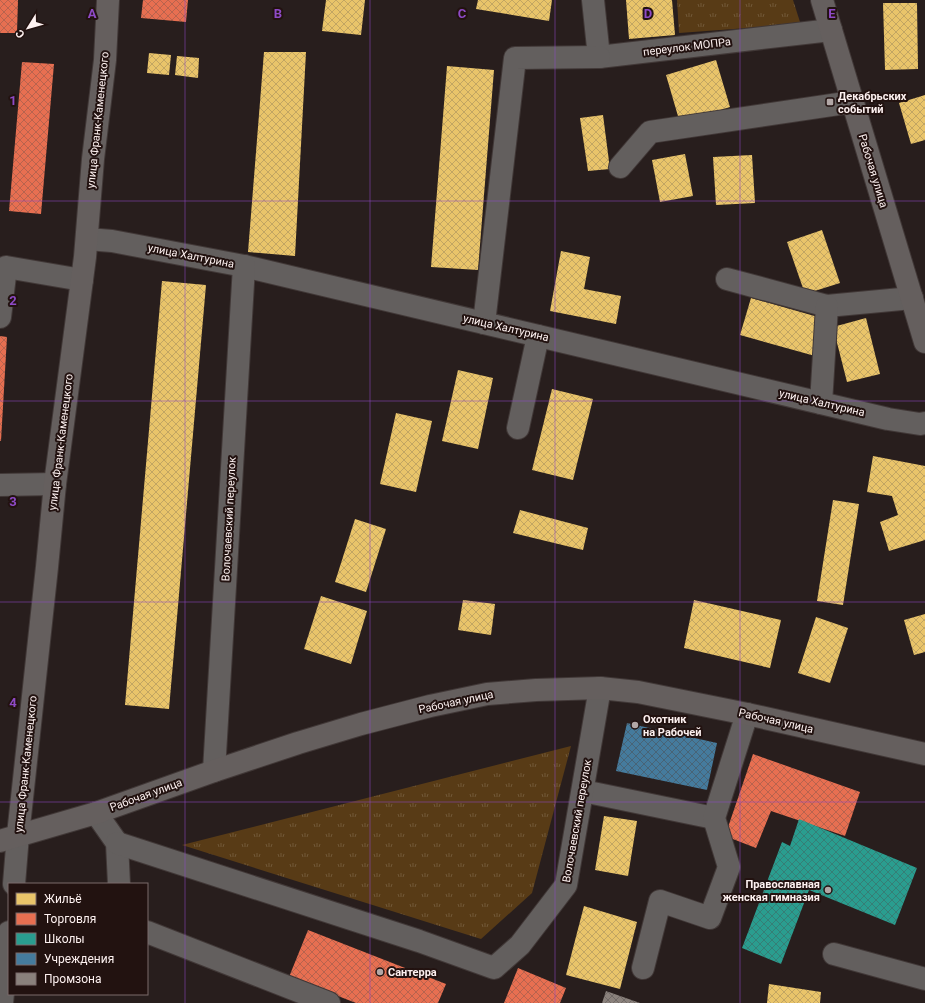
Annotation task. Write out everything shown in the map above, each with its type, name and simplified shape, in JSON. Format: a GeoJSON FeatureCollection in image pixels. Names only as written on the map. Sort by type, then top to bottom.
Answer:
{"type":"FeatureCollection","features":[{"type":"Feature","properties":{"kind":"main road","name":"улица Франк-Каменецкого"},"geometry":{"type":"LineString","coordinates":[[9,838],[48,567],[55,484],[87,239],[93,159],[105,60],[108,0]]}},
{"type":"Feature","properties":{"kind":"main road","name":"Рабочая улица"},"geometry":{"type":"LineString","coordinates":[[822,0],[925,342]]}},
{"type":"Feature","properties":{"kind":"main road","name":"Рабочая улица"},"geometry":{"type":"LineString","coordinates":[[9,838],[96,813],[214,771],[361,724],[480,695],[536,690],[600,688],[638,692],[747,714],[925,754]]}},
{"type":"Feature","properties":{"kind":"street"},"geometry":{"type":"LineString","coordinates":[[593,0],[599,57]]}},
{"type":"Feature","properties":{"kind":"street","name":"переулок МОПРа"},"geometry":{"type":"LineString","coordinates":[[484,323],[515,58],[599,57],[831,30]]}},
{"type":"Feature","properties":{"kind":"street"},"geometry":{"type":"LineString","coordinates":[[620,167],[650,132],[852,102]]}},
{"type":"Feature","properties":{"kind":"street","name":"улица Халтурина"},"geometry":{"type":"LineString","coordinates":[[87,239],[112,241],[244,266],[888,419],[920,424],[925,423]]}},
{"type":"Feature","properties":{"kind":"street"},"geometry":{"type":"LineString","coordinates":[[0,316],[3,266],[82,280]]}},
{"type":"Feature","properties":{"kind":"street","name":"Волочаевский переулок"},"geometry":{"type":"LineString","coordinates":[[214,771],[244,266]]}},
{"type":"Feature","properties":{"kind":"street"},"geometry":{"type":"LineString","coordinates":[[727,279],[827,306],[912,298]]}},
{"type":"Feature","properties":{"kind":"street"},"geometry":{"type":"LineString","coordinates":[[821,403],[827,306]]}},
{"type":"Feature","properties":{"kind":"street"},"geometry":{"type":"LineString","coordinates":[[518,428],[538,336]]}},
{"type":"Feature","properties":{"kind":"street"},"geometry":{"type":"LineString","coordinates":[[0,485],[55,484]]}},
{"type":"Feature","properties":{"kind":"street","name":"Волочаевский переулок"},"geometry":{"type":"LineString","coordinates":[[117,842],[419,941],[494,968],[520,945],[566,885],[600,688]]}},
{"type":"Feature","properties":{"kind":"street"},"geometry":{"type":"LineString","coordinates":[[643,968],[660,901],[710,918],[729,867],[714,818],[747,714]]}},
{"type":"Feature","properties":{"kind":"street"},"geometry":{"type":"LineString","coordinates":[[583,791],[714,818]]}},
{"type":"Feature","properties":{"kind":"street"},"geometry":{"type":"LineString","coordinates":[[96,813],[117,842],[119,883]]}},
{"type":"Feature","properties":{"kind":"street","name":"улица Франк-Каменецкого"},"geometry":{"type":"LineString","coordinates":[[9,838],[14,883]]}},
{"type":"Feature","properties":{"kind":"street"},"geometry":{"type":"LineString","coordinates":[[148,932],[329,1003]]}},
{"type":"Feature","properties":{"kind":"street"},"geometry":{"type":"LineString","coordinates":[[2,1003],[8,942]]}},
{"type":"Feature","properties":{"kind":"street"},"geometry":{"type":"LineString","coordinates":[[834,954],[925,979]]}},
{"type":"Feature","properties":{"kind":"green space"},"geometry":{"type":"Polygon","coordinates":[[[677,0],[793,0],[800,22],[761,27],[679,33],[677,0]]]}},
{"type":"Feature","properties":{"kind":"green space"},"geometry":{"type":"Polygon","coordinates":[[[571,746],[532,893],[481,939],[182,845],[571,746]]]}},
{"type":"Feature","properties":{"kind":"building: Жильё"},"geometry":{"type":"Polygon","coordinates":[[[326,0],[365,0],[361,35],[322,31],[326,0]]]}},
{"type":"Feature","properties":{"kind":"building: Жильё"},"geometry":{"type":"Polygon","coordinates":[[[478,0],[552,0],[549,21],[476,9],[478,0]]]}},
{"type":"Feature","properties":{"kind":"building: Жильё"},"geometry":{"type":"Polygon","coordinates":[[[626,0],[672,0],[675,35],[629,39],[626,0]]]}},
{"type":"Feature","properties":{"kind":"building: Жильё"},"geometry":{"type":"Polygon","coordinates":[[[883,3],[917,3],[918,69],[885,70],[883,3]]]}},
{"type":"Feature","properties":{"kind":"building: Жильё"},"geometry":{"type":"Polygon","coordinates":[[[264,52],[306,52],[295,256],[248,252],[264,52]]]}},
{"type":"Feature","properties":{"kind":"building: Жильё"},"geometry":{"type":"Polygon","coordinates":[[[149,53],[171,55],[169,75],[147,73],[149,53]]]}},
{"type":"Feature","properties":{"kind":"building: Жильё"},"geometry":{"type":"Polygon","coordinates":[[[177,56],[199,58],[198,78],[175,75],[177,56]]]}},
{"type":"Feature","properties":{"kind":"building: Жильё"},"geometry":{"type":"Polygon","coordinates":[[[716,60],[730,107],[680,123],[666,75],[716,60]]]}},
{"type":"Feature","properties":{"kind":"building: Жильё"},"geometry":{"type":"Polygon","coordinates":[[[447,66],[494,70],[478,270],[431,267],[447,66]]]}},
{"type":"Feature","properties":{"kind":"building: Жильё"},"geometry":{"type":"Polygon","coordinates":[[[925,95],[925,140],[911,144],[899,103],[925,95]]]}},
{"type":"Feature","properties":{"kind":"building: Жильё"},"geometry":{"type":"Polygon","coordinates":[[[603,115],[610,169],[588,171],[580,118],[603,115]]]}},
{"type":"Feature","properties":{"kind":"building: Жильё"},"geometry":{"type":"Polygon","coordinates":[[[685,154],[693,196],[660,202],[652,160],[685,154]]]}},
{"type":"Feature","properties":{"kind":"building: Жильё"},"geometry":{"type":"Polygon","coordinates":[[[752,155],[755,203],[716,205],[713,157],[752,155]]]}},
{"type":"Feature","properties":{"kind":"building: Жильё"},"geometry":{"type":"Polygon","coordinates":[[[822,230],[840,283],[805,294],[787,242],[822,230]]]}},
{"type":"Feature","properties":{"kind":"building: Жильё"},"geometry":{"type":"Polygon","coordinates":[[[561,251],[590,257],[584,289],[621,296],[616,324],[550,311],[561,251]]]}},
{"type":"Feature","properties":{"kind":"building: Жильё"},"geometry":{"type":"Polygon","coordinates":[[[162,281],[206,285],[169,709],[125,705],[162,281]]]}},
{"type":"Feature","properties":{"kind":"building: Жильё"},"geometry":{"type":"Polygon","coordinates":[[[751,298],[825,319],[815,356],[740,335],[751,298]]]}},
{"type":"Feature","properties":{"kind":"building: Жильё"},"geometry":{"type":"Polygon","coordinates":[[[866,318],[880,374],[847,382],[833,327],[866,318]]]}},
{"type":"Feature","properties":{"kind":"building: Жильё"},"geometry":{"type":"Polygon","coordinates":[[[458,370],[493,378],[478,449],[442,441],[458,370]]]}},
{"type":"Feature","properties":{"kind":"building: Жильё"},"geometry":{"type":"Polygon","coordinates":[[[552,389],[593,399],[573,480],[532,470],[552,389]]]}},
{"type":"Feature","properties":{"kind":"building: Жильё"},"geometry":{"type":"Polygon","coordinates":[[[396,413],[432,421],[416,492],[380,484],[396,413]]]}},
{"type":"Feature","properties":{"kind":"building: Жильё"},"geometry":{"type":"Polygon","coordinates":[[[873,456],[925,466],[925,540],[889,551],[880,522],[898,515],[892,496],[867,492],[873,456]]]}},
{"type":"Feature","properties":{"kind":"building: Жильё"},"geometry":{"type":"Polygon","coordinates":[[[833,500],[859,504],[843,605],[817,601],[833,500]]]}},
{"type":"Feature","properties":{"kind":"building: Жильё"},"geometry":{"type":"Polygon","coordinates":[[[520,510],[588,528],[583,550],[513,533],[520,510]]]}},
{"type":"Feature","properties":{"kind":"building: Жильё"},"geometry":{"type":"Polygon","coordinates":[[[355,519],[386,529],[366,592],[335,582],[355,519]]]}},
{"type":"Feature","properties":{"kind":"building: Жильё"},"geometry":{"type":"Polygon","coordinates":[[[321,596],[367,611],[351,664],[304,649],[321,596]]]}},
{"type":"Feature","properties":{"kind":"building: Жильё"},"geometry":{"type":"Polygon","coordinates":[[[463,600],[495,604],[491,635],[458,630],[463,600]]]}},
{"type":"Feature","properties":{"kind":"building: Жильё"},"geometry":{"type":"Polygon","coordinates":[[[694,600],[781,620],[770,668],[684,648],[694,600]]]}},
{"type":"Feature","properties":{"kind":"building: Жильё"},"geometry":{"type":"Polygon","coordinates":[[[925,614],[925,652],[914,655],[904,620],[925,614]]]}},
{"type":"Feature","properties":{"kind":"building: Жильё"},"geometry":{"type":"Polygon","coordinates":[[[816,617],[848,628],[830,683],[798,673],[816,617]]]}},
{"type":"Feature","properties":{"kind":"building: Жильё"},"geometry":{"type":"Polygon","coordinates":[[[604,816],[637,821],[628,876],[595,870],[604,816]]]}},
{"type":"Feature","properties":{"kind":"building: Жильё"},"geometry":{"type":"Polygon","coordinates":[[[584,906],[637,922],[620,989],[566,975],[584,906]]]}},
{"type":"Feature","properties":{"kind":"building: Жильё"},"geometry":{"type":"Polygon","coordinates":[[[769,984],[821,992],[820,1003],[767,1003],[769,984]]]}},
{"type":"Feature","properties":{"kind":"building: Торговля"},"geometry":{"type":"Polygon","coordinates":[[[0,0],[18,0],[17,33],[0,33],[0,0]]]}},
{"type":"Feature","properties":{"kind":"building: Торговля"},"geometry":{"type":"Polygon","coordinates":[[[143,0],[188,0],[186,22],[141,18],[143,0]]]}},
{"type":"Feature","properties":{"kind":"building: Торговля"},"geometry":{"type":"Polygon","coordinates":[[[22,62],[54,64],[41,214],[9,211],[22,62]]]}},
{"type":"Feature","properties":{"kind":"building: Торговля"},"geometry":{"type":"Polygon","coordinates":[[[0,336],[7,337],[1,441],[0,441],[0,336]]]}},
{"type":"Feature","properties":{"kind":"building: Торговля"},"geometry":{"type":"Polygon","coordinates":[[[753,754],[860,792],[845,836],[771,811],[756,848],[725,836],[753,754]]]}},
{"type":"Feature","properties":{"kind":"building: Торговля"},"geometry":{"type":"Polygon","coordinates":[[[308,930],[446,984],[438,1003],[356,1003],[289,977],[308,930]]]}},
{"type":"Feature","properties":{"kind":"building: Торговля"},"geometry":{"type":"Polygon","coordinates":[[[518,968],[566,988],[560,1003],[504,1003],[518,968]]]}},
{"type":"Feature","properties":{"kind":"building: Школы"},"geometry":{"type":"Polygon","coordinates":[[[799,819],[917,868],[895,925],[809,890],[781,964],[742,948],[782,842],[790,846],[799,819]]]}},
{"type":"Feature","properties":{"kind":"building: Учреждения"},"geometry":{"type":"Polygon","coordinates":[[[627,723],[717,743],[707,790],[616,771],[627,723]]]}},
{"type":"Feature","properties":{"kind":"building: Промзона"},"geometry":{"type":"Polygon","coordinates":[[[606,991],[640,1003],[602,1003],[606,991]]]}},
{"type":"Feature","properties":{"kind":"place","name":"Декабрьских событий"},"geometry":{"type":"Point","coordinates":[830,102]}},
{"type":"Feature","properties":{"kind":"place","name":"Охотник на Рабочей"},"geometry":{"type":"Point","coordinates":[635,725]}},
{"type":"Feature","properties":{"kind":"place","name":"Православная женская гимназия"},"geometry":{"type":"Point","coordinates":[828,890]}},
{"type":"Feature","properties":{"kind":"place","name":"Сантерра"},"geometry":{"type":"Point","coordinates":[380,972]}}]}
